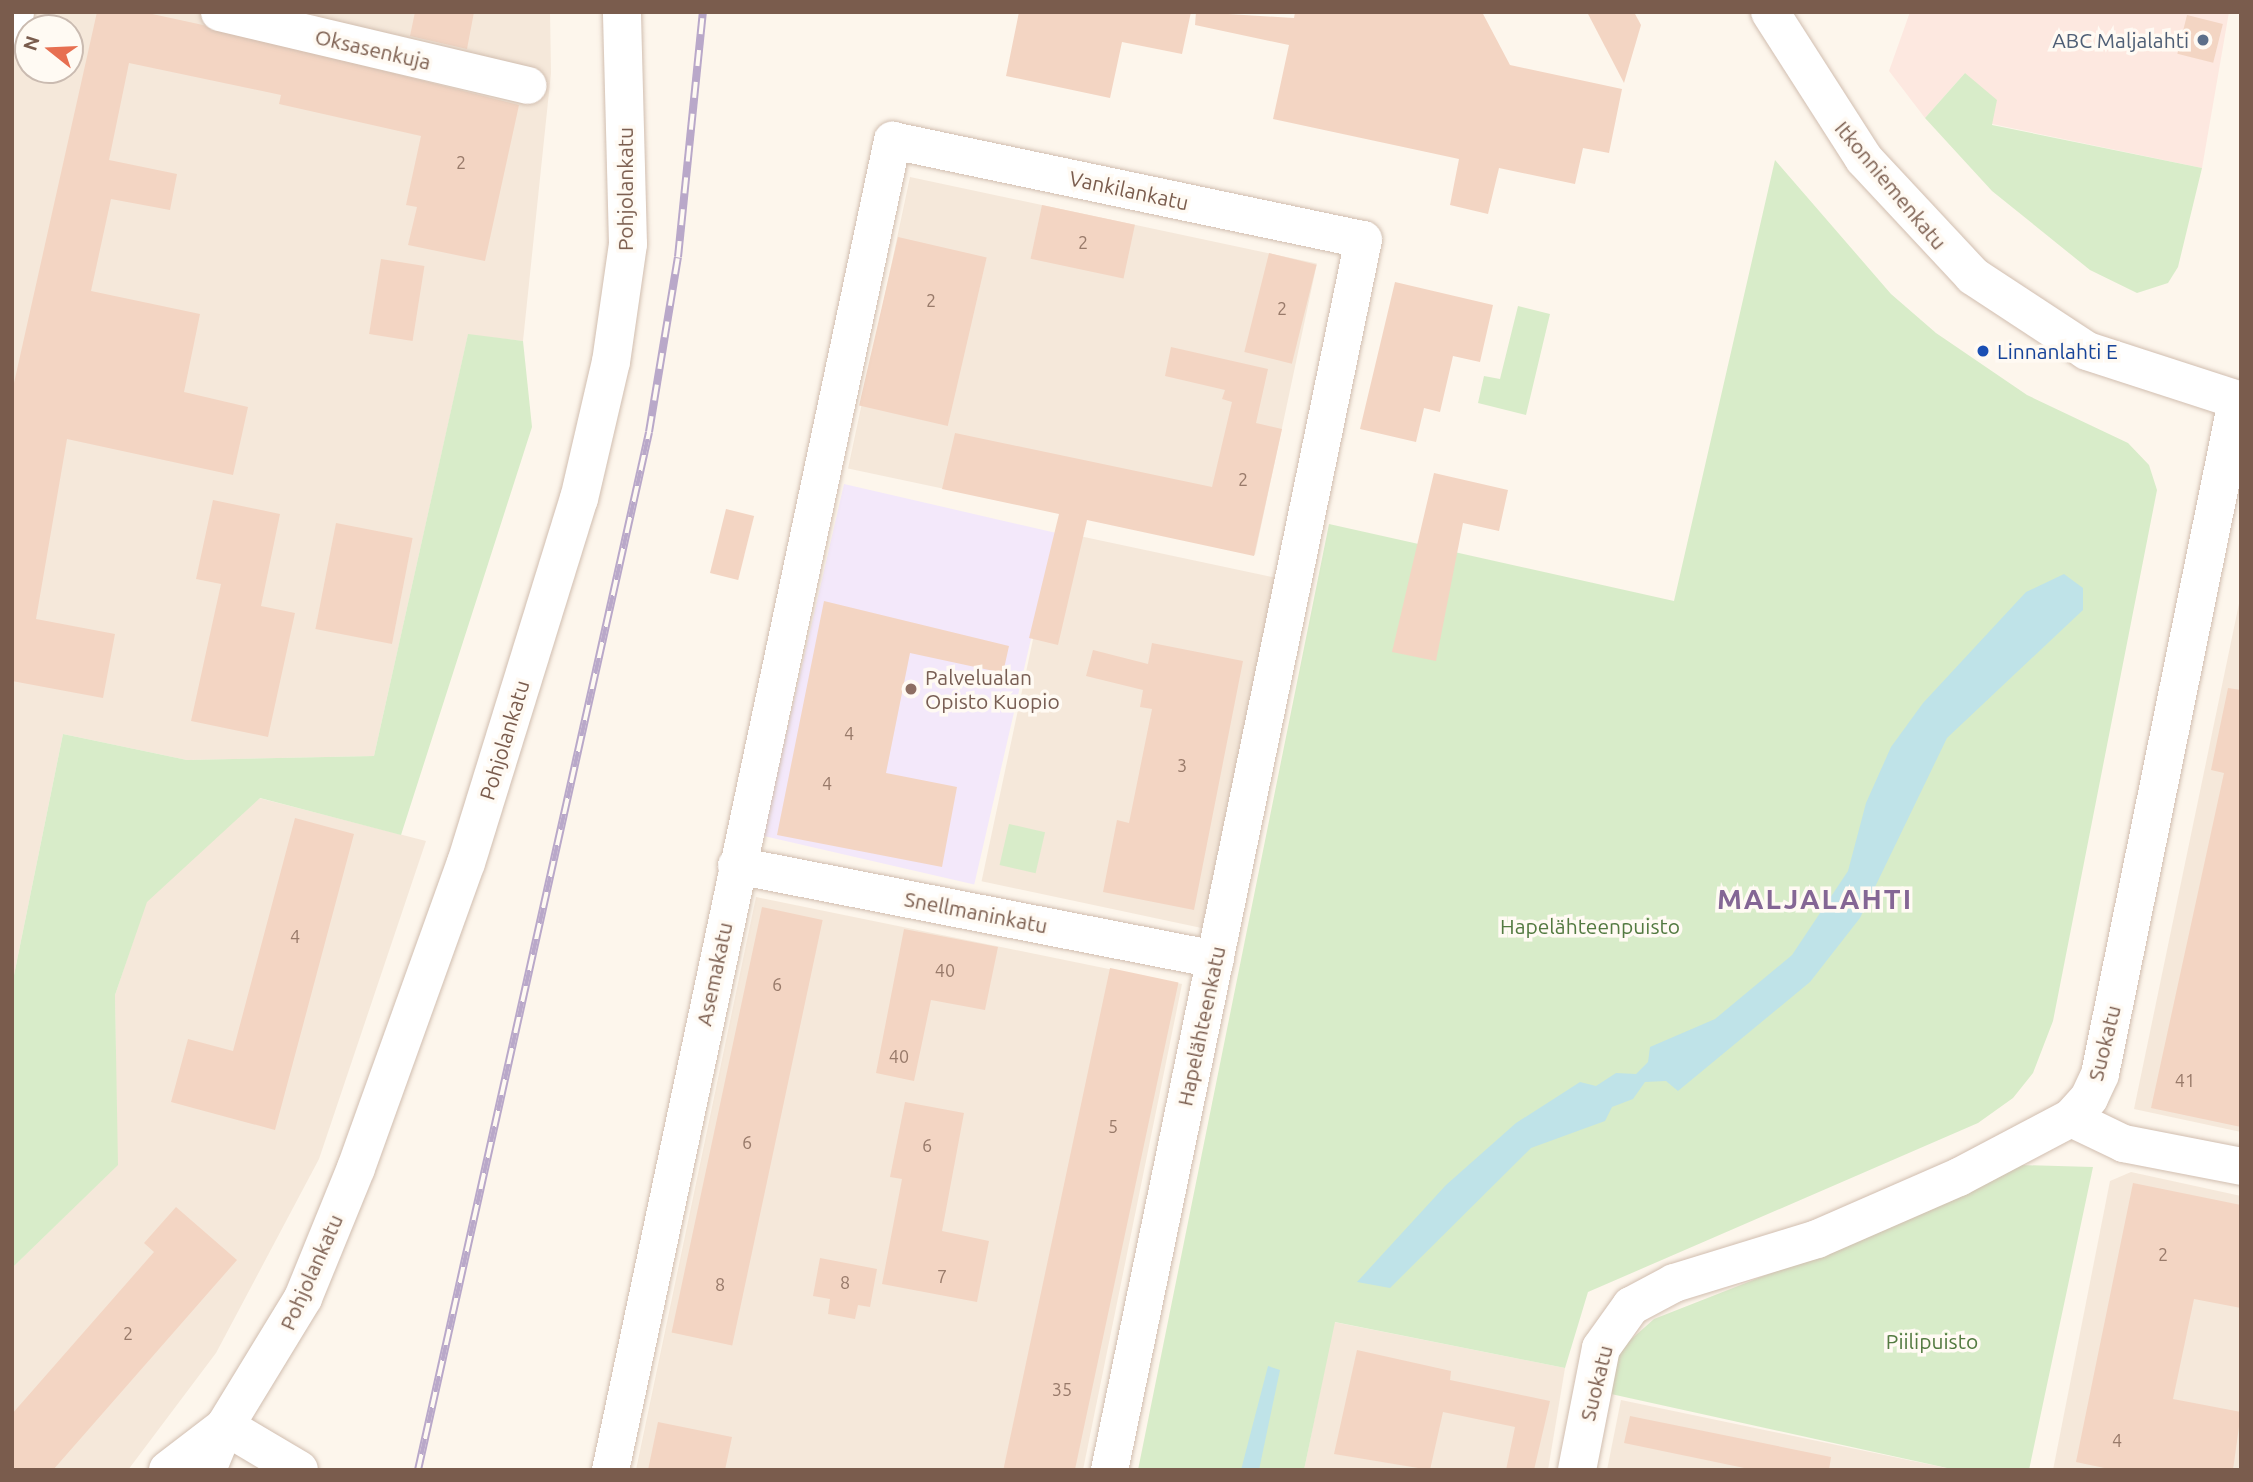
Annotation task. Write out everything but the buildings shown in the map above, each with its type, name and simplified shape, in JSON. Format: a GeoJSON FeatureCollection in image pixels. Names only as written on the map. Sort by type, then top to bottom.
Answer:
{"type":"FeatureCollection","features":[{"type":"Feature","properties":{"kind":"main road","name":"Pohjolankatu"},"geometry":{"type":"LineString","coordinates":[[225,1426],[303,1298],[356,1168],[466,863],[579,499],[611,362],[628,244],[622,12]]}},
{"type":"Feature","properties":{"kind":"main road","name":"Itkonniemenkatu"},"geometry":{"type":"LineString","coordinates":[[1770,12],[1864,159],[1972,276],[2087,351],[2239,401]]}},
{"type":"Feature","properties":{"kind":"main road","name":"Suokatu"},"geometry":{"type":"LineString","coordinates":[[1577,1470],[1601,1348],[1631,1306],[1674,1283],[1817,1239],[2071,1118],[2100,1074],[2239,401]]}},
{"type":"Feature","properties":{"kind":"main road"},"geometry":{"type":"LineString","coordinates":[[168,1470],[225,1426]]}},
{"type":"Feature","properties":{"kind":"main road"},"geometry":{"type":"LineString","coordinates":[[207,1470],[225,1426]]}},
{"type":"Feature","properties":{"kind":"main road"},"geometry":{"type":"LineString","coordinates":[[225,1426],[299,1470]]}},
{"type":"Feature","properties":{"kind":"street"},"geometry":{"type":"LineString","coordinates":[[12,33],[15,12]]}},
{"type":"Feature","properties":{"kind":"street","name":"Oksasenkuja"},"geometry":{"type":"LineString","coordinates":[[219,12],[527,85]]}},
{"type":"Feature","properties":{"kind":"street","name":"Vankilankatu"},"geometry":{"type":"LineString","coordinates":[[819,479],[892,140],[1363,239],[1294,582]]}},
{"type":"Feature","properties":{"kind":"street","name":"Asemakatu"},"geometry":{"type":"LineString","coordinates":[[610,1470],[819,479]]}},
{"type":"Feature","properties":{"kind":"street","name":"Hapelähteenkatu"},"geometry":{"type":"LineString","coordinates":[[1109,1470],[1294,582]]}},
{"type":"Feature","properties":{"kind":"street","name":"Snellmaninkatu"},"geometry":{"type":"LineString","coordinates":[[736,865],[1215,959]]}},
{"type":"Feature","properties":{"kind":"street"},"geometry":{"type":"LineString","coordinates":[[2071,1118],[2123,1143],[2241,1166]]}},
{"type":"Feature","properties":{"kind":"shaded area"},"geometry":{"type":"Polygon","coordinates":[[[12,12],[550,12],[551,73],[523,341],[468,335],[374,756],[187,760],[63,734],[12,985],[12,12]]]}},
{"type":"Feature","properties":{"kind":"shaded area"},"geometry":{"type":"Polygon","coordinates":[[[1910,12],[2229,12],[2202,168],[1992,124],[1965,73],[1925,118],[1889,71],[1910,12]]]}},
{"type":"Feature","properties":{"kind":"shaded area"},"geometry":{"type":"Polygon","coordinates":[[[910,177],[1317,263],[1255,555],[848,468],[910,177]]]}},
{"type":"Feature","properties":{"kind":"shaded area","name":"Palvelualan Opisto Kuopio"},"geometry":{"type":"Polygon","coordinates":[[[844,484],[1055,533],[974,885],[763,836],[844,484]]]}},
{"type":"Feature","properties":{"kind":"shaded area"},"geometry":{"type":"Polygon","coordinates":[[[1056,531],[1276,578],[1202,928],[982,881],[1056,531]]]}},
{"type":"Feature","properties":{"kind":"shaded area"},"geometry":{"type":"Polygon","coordinates":[[[2241,594],[2241,1132],[2134,1109],[2241,594]]]}},
{"type":"Feature","properties":{"kind":"shaded area"},"geometry":{"type":"Polygon","coordinates":[[[259,798],[426,841],[319,1159],[216,1353],[128,1470],[12,1470],[12,1268],[117,1165],[115,995],[146,902],[259,798]]]}},
{"type":"Feature","properties":{"kind":"shaded area"},"geometry":{"type":"Polygon","coordinates":[[[756,897],[1182,984],[1083,1470],[636,1470],[756,897]]]}},
{"type":"Feature","properties":{"kind":"shaded area"},"geometry":{"type":"Polygon","coordinates":[[[2131,1172],[2241,1196],[2241,1470],[2053,1470],[2110,1181],[2131,1172]]]}},
{"type":"Feature","properties":{"kind":"shaded area"},"geometry":{"type":"Polygon","coordinates":[[[1334,1322],[1565,1368],[1548,1470],[1304,1470],[1334,1322]]]}},
{"type":"Feature","properties":{"kind":"shaded area"},"geometry":{"type":"Polygon","coordinates":[[[1621,1400],[1956,1470],[1607,1470],[1621,1400]]]}},
{"type":"Feature","properties":{"kind":"green space"},"geometry":{"type":"Polygon","coordinates":[[[1965,73],[1997,100],[1992,125],[2202,168],[2178,267],[2168,283],[2137,293],[2090,270],[1992,191],[1925,118],[1965,73]]]}},
{"type":"Feature","properties":{"kind":"green space","name":"Hapelähteenpuisto"},"geometry":{"type":"Polygon","coordinates":[[[1775,160],[1891,294],[1936,333],[2027,395],[2128,443],[2149,465],[2157,490],[2053,1021],[2033,1073],[2013,1098],[1978,1123],[1588,1292],[1565,1368],[1335,1322],[1304,1470],[1138,1470],[1329,524],[1674,601],[1775,160]]]}},
{"type":"Feature","properties":{"kind":"green space"},"geometry":{"type":"Polygon","coordinates":[[[1518,306],[1550,314],[1526,415],[1478,403],[1484,376],[1500,379],[1518,306]]]}},
{"type":"Feature","properties":{"kind":"green space"},"geometry":{"type":"Polygon","coordinates":[[[468,334],[523,341],[532,427],[401,835],[260,798],[147,902],[115,995],[118,1165],[12,1268],[12,985],[63,734],[187,760],[374,756],[468,334]]]}},
{"type":"Feature","properties":{"kind":"green space"},"geometry":{"type":"Polygon","coordinates":[[[1009,824],[1045,832],[1036,873],[1000,865],[1009,824]]]}},
{"type":"Feature","properties":{"kind":"green space","name":"Piilipuisto"},"geometry":{"type":"Polygon","coordinates":[[[2020,1165],[2093,1167],[2029,1470],[1956,1470],[1611,1394],[1618,1351],[1654,1319],[1924,1213],[2020,1165]]]}},
{"type":"Feature","properties":{"kind":"water"},"geometry":{"type":"Polygon","coordinates":[[[2064,574],[2083,588],[2083,610],[1947,738],[1860,918],[1810,982],[1678,1091],[1666,1081],[1645,1082],[1633,1099],[1612,1107],[1605,1121],[1531,1148],[1390,1288],[1357,1282],[1446,1185],[1516,1123],[1580,1082],[1596,1086],[1616,1073],[1636,1074],[1648,1062],[1650,1047],[1715,1019],[1792,955],[1848,871],[1866,803],[1891,747],[1923,703],[2026,592],[2064,574]]]}},
{"type":"Feature","properties":{"kind":"water"},"geometry":{"type":"Polygon","coordinates":[[[1268,1366],[1280,1370],[1259,1470],[1241,1470],[1268,1366]]]}},
{"type":"Feature","properties":{"kind":"railway"},"geometry":{"type":"LineString","coordinates":[[418,1470],[649,432],[678,257],[703,12]]}},
{"type":"Feature","properties":{"kind":"place","name":"ABC Maljalahti"},"geometry":{"type":"Point","coordinates":[2203,40]}},
{"type":"Feature","properties":{"kind":"place","name":"Linnanlahti E"},"geometry":{"type":"Point","coordinates":[1983,351]}},
{"type":"Feature","properties":{"kind":"place","name":"Palvelualan Opisto Kuopio"},"geometry":{"type":"Point","coordinates":[911,689]}},
{"type":"Feature","properties":{"kind":"district","name":"MALJALAHTI"},"geometry":{"type":"Point","coordinates":[1815,899]}}]}
